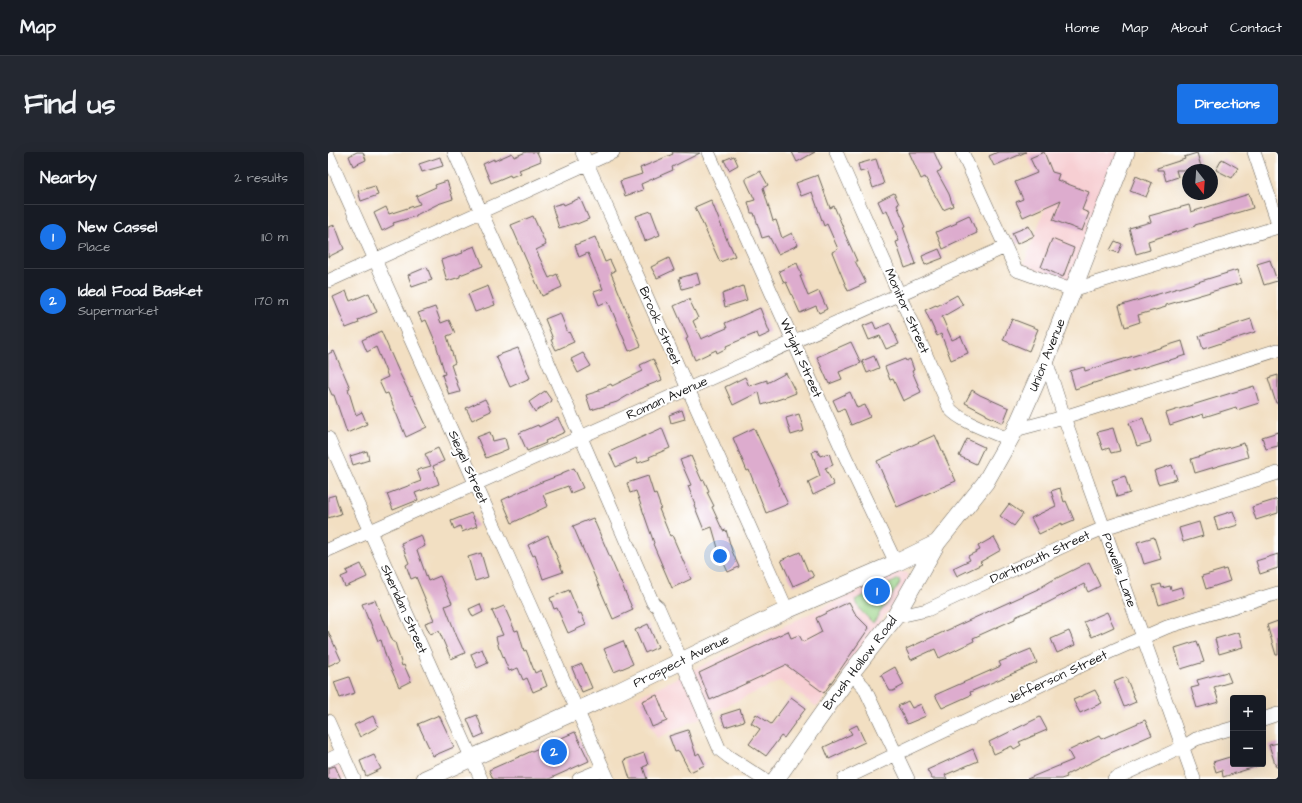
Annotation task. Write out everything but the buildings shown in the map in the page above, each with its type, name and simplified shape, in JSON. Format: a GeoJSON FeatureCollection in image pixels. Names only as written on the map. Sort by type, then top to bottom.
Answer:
{"type":"FeatureCollection","features":[{"type":"Feature","properties":{"kind":"main road","name":"Union Avenue"},"geometry":{"type":"LineString","coordinates":[[937,543],[984,483],[1013,435],[1046,360],[1126,152]]}},
{"type":"Feature","properties":{"kind":"main road","name":"Prospect Avenue"},"geometry":{"type":"LineString","coordinates":[[425,779],[577,711],[787,610],[896,563],[937,543]]}},
{"type":"Feature","properties":{"kind":"main road","name":"Brush Hollow Road"},"geometry":{"type":"LineString","coordinates":[[776,779],[851,673],[895,617],[937,543]]}},
{"type":"Feature","properties":{"kind":"street"},"geometry":{"type":"LineString","coordinates":[[454,152],[526,309],[653,603],[658,607],[720,750],[763,779]]}},
{"type":"Feature","properties":{"kind":"street"},"geometry":{"type":"LineString","coordinates":[[328,281],[481,212],[585,158],[613,152]]}},
{"type":"Feature","properties":{"kind":"street","name":"Wright Street"},"geometry":{"type":"LineString","coordinates":[[708,152],[846,458],[896,563]]}},
{"type":"Feature","properties":{"kind":"street","name":"Monitor Street"},"geometry":{"type":"LineString","coordinates":[[836,152],[950,409],[962,419],[1013,435]]}},
{"type":"Feature","properties":{"kind":"street"},"geometry":{"type":"LineString","coordinates":[[962,152],[1016,270],[1072,290],[1278,227]]}},
{"type":"Feature","properties":{"kind":"street"},"geometry":{"type":"LineString","coordinates":[[1254,152],[1278,223]]}},
{"type":"Feature","properties":{"kind":"street","name":"Siegel Street"},"geometry":{"type":"LineString","coordinates":[[328,154],[606,774]]}},
{"type":"Feature","properties":{"kind":"street","name":"Brook Street"},"geometry":{"type":"LineString","coordinates":[[585,158],[787,610]]}},
{"type":"Feature","properties":{"kind":"street","name":"Roman Avenue"},"geometry":{"type":"LineString","coordinates":[[328,550],[1005,247]]}},
{"type":"Feature","properties":{"kind":"street"},"geometry":{"type":"LineString","coordinates":[[1013,435],[1064,417],[1278,350]]}},
{"type":"Feature","properties":{"kind":"street","name":"Powells Lane"},"geometry":{"type":"LineString","coordinates":[[1046,360],[1064,417],[1194,779]]}},
{"type":"Feature","properties":{"kind":"street","name":"Sheridan Street"},"geometry":{"type":"LineString","coordinates":[[328,438],[481,779]]}},
{"type":"Feature","properties":{"kind":"street","name":"Dartmouth Street"},"geometry":{"type":"LineString","coordinates":[[895,617],[927,610],[1104,528],[1278,473]]}},
{"type":"Feature","properties":{"kind":"street","name":"Jefferson Street"},"geometry":{"type":"LineString","coordinates":[[844,779],[1112,651],[1167,627],[1278,593]]}},
{"type":"Feature","properties":{"kind":"street"},"geometry":{"type":"LineString","coordinates":[[851,673],[864,687],[908,779]]}},
{"type":"Feature","properties":{"kind":"street"},"geometry":{"type":"LineString","coordinates":[[1266,718],[1278,714]]}},
{"type":"Feature","properties":{"kind":"street"},"geometry":{"type":"LineString","coordinates":[[328,721],[354,779]]}},
{"type":"Feature","properties":{"kind":"street"},"geometry":{"type":"LineString","coordinates":[[1114,779],[1196,739],[1230,729]]}},
{"type":"Feature","properties":{"kind":"street"},"geometry":{"type":"LineString","coordinates":[[328,760],[343,753]]}},
{"type":"Feature","properties":{"kind":"street"},"geometry":{"type":"LineString","coordinates":[[579,779],[606,774]]}},
{"type":"Feature","properties":{"kind":"shaded area"},"geometry":{"type":"Polygon","coordinates":[[[1025,152],[1120,152],[1070,283],[1024,264],[1047,203],[1025,152]]]}},
{"type":"Feature","properties":{"kind":"shaded area"},"geometry":{"type":"Polygon","coordinates":[[[898,571],[908,573],[908,584],[817,707],[780,681],[657,738],[635,698],[898,571]]]}},
{"type":"Feature","properties":{"kind":"shaded area"},"geometry":{"type":"Polygon","coordinates":[[[333,753],[345,779],[328,779],[328,755],[333,753]]]}},
{"type":"Feature","properties":{"kind":"green space"},"geometry":{"type":"Polygon","coordinates":[[[899,579],[900,583],[873,623],[861,611],[855,600],[899,579]]]}},
{"type":"Feature","properties":{"kind":"place","name":"New Cassel"},"geometry":{"type":"Point","coordinates":[877,591]}},
{"type":"Feature","properties":{"kind":"place","name":"Ideal Food Basket"},"geometry":{"type":"Point","coordinates":[554,752]}}]}
